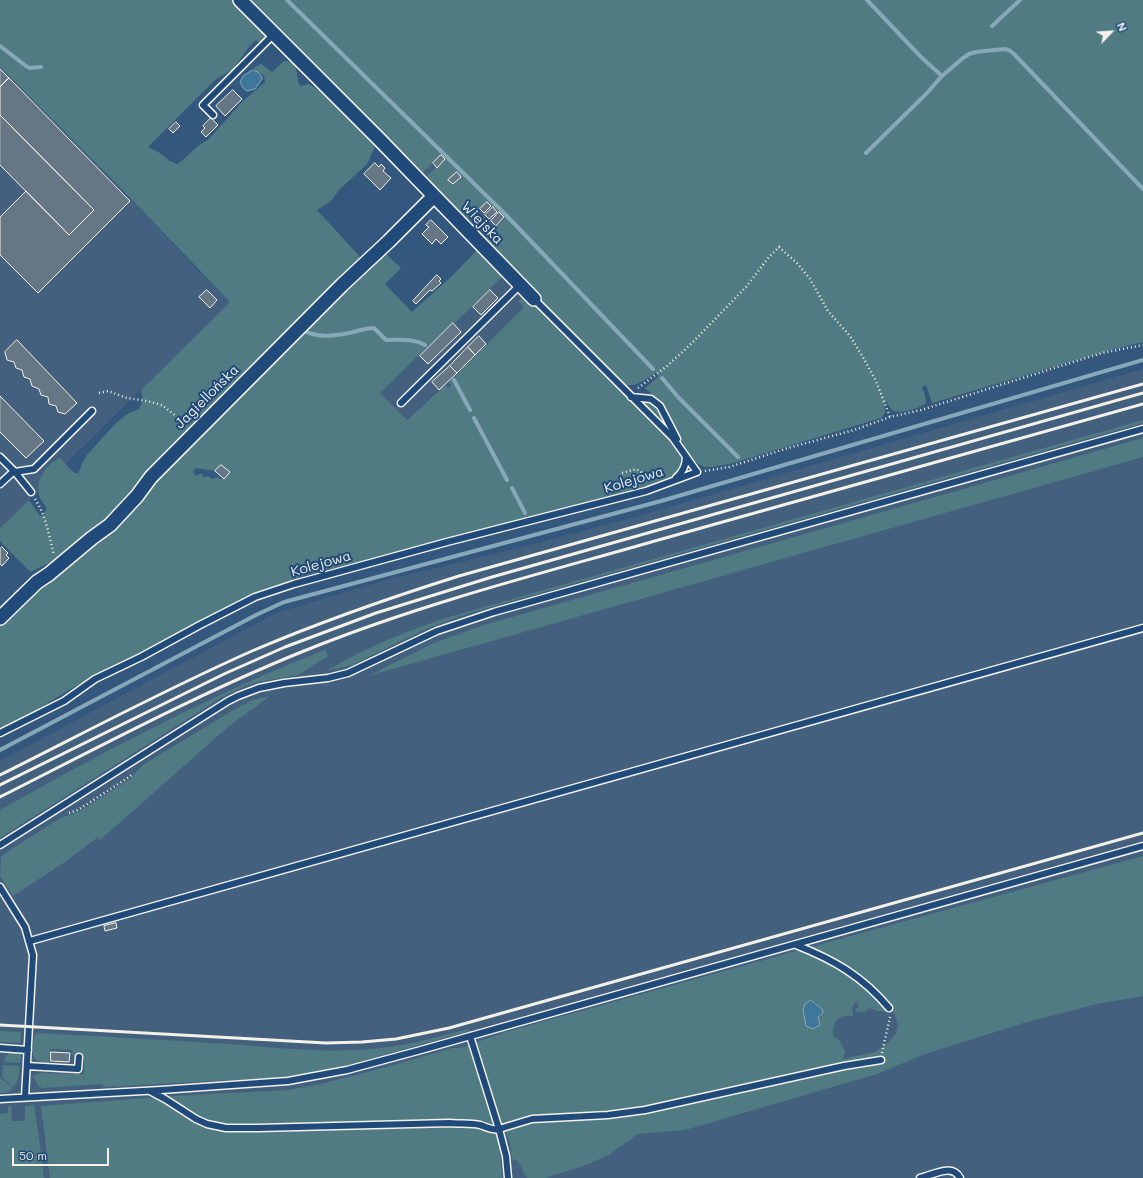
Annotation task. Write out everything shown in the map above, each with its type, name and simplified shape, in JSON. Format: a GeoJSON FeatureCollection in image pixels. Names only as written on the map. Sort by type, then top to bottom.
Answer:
{"type":"FeatureCollection","features":[{"type":"Feature","properties":{"kind":"street","name":"Wiejska"},"geometry":{"type":"LineString","coordinates":[[240,0],[534,299]]}},
{"type":"Feature","properties":{"kind":"street","name":"Jagiellońska"},"geometry":{"type":"LineString","coordinates":[[0,618],[37,582],[110,525],[136,496],[150,477],[342,285],[434,196]]}},
{"type":"Feature","properties":{"kind":"lane"},"geometry":{"type":"LineString","coordinates":[[213,115],[203,105],[274,34]]}},
{"type":"Feature","properties":{"kind":"lane"},"geometry":{"type":"LineString","coordinates":[[401,403],[520,285]]}},
{"type":"Feature","properties":{"kind":"lane","name":"Wiejska"},"geometry":{"type":"LineString","coordinates":[[534,299],[630,396],[669,429],[673,438],[697,472]]}},
{"type":"Feature","properties":{"kind":"lane"},"geometry":{"type":"LineString","coordinates":[[630,396],[651,399],[660,406],[669,429]]}},
{"type":"Feature","properties":{"kind":"lane"},"geometry":{"type":"LineString","coordinates":[[0,484],[14,471],[34,469],[92,411]]}},
{"type":"Feature","properties":{"kind":"lane"},"geometry":{"type":"LineString","coordinates":[[0,845],[228,701],[248,691],[284,683],[318,680],[338,676],[361,668],[437,631],[494,612],[1143,429]]}},
{"type":"Feature","properties":{"kind":"lane","name":"Kolejowa"},"geometry":{"type":"LineString","coordinates":[[674,481],[683,472],[686,463],[686,456]]}},
{"type":"Feature","properties":{"kind":"lane"},"geometry":{"type":"LineString","coordinates":[[0,457],[31,492]]}},
{"type":"Feature","properties":{"kind":"lane","name":"Kolejowa"},"geometry":{"type":"LineString","coordinates":[[0,733],[64,700],[95,679],[141,658],[200,625],[256,597],[294,584],[447,542],[646,491],[697,472]]}},
{"type":"Feature","properties":{"kind":"lane"},"geometry":{"type":"LineString","coordinates":[[30,941],[1143,628]]}},
{"type":"Feature","properties":{"kind":"lane"},"geometry":{"type":"LineString","coordinates":[[0,1098],[288,1082],[347,1070],[796,945],[1143,846]]}},
{"type":"Feature","properties":{"kind":"lane"},"geometry":{"type":"LineString","coordinates":[[0,887],[25,927],[30,941],[33,961],[25,1097]]}},
{"type":"Feature","properties":{"kind":"lane"},"geometry":{"type":"LineString","coordinates":[[796,945],[833,962],[851,973],[869,986],[889,1008]]}},
{"type":"Feature","properties":{"kind":"lane"},"geometry":{"type":"LineString","coordinates":[[470,1036],[499,1129],[506,1156],[508,1178]]}},
{"type":"Feature","properties":{"kind":"lane"},"geometry":{"type":"LineString","coordinates":[[0,1048],[28,1050]]}},
{"type":"Feature","properties":{"kind":"lane"},"geometry":{"type":"LineString","coordinates":[[27,1066],[78,1070],[79,1057]]}},
{"type":"Feature","properties":{"kind":"lane"},"geometry":{"type":"LineString","coordinates":[[149,1090],[166,1098],[196,1119],[207,1124],[226,1128],[450,1123],[474,1124],[495,1130],[532,1119],[608,1115],[645,1110],[844,1066],[881,1060]]}},
{"type":"Feature","properties":{"kind":"lane"},"geometry":{"type":"LineString","coordinates":[[920,1178],[935,1176],[946,1170],[951,1170],[958,1174],[960,1178]]}},
{"type":"Feature","properties":{"kind":"path"},"geometry":{"type":"LineString","coordinates":[[630,396],[668,366],[690,345],[746,287],[778,247],[797,263],[810,279],[828,311],[850,336],[876,381],[890,417]]}},
{"type":"Feature","properties":{"kind":"path"},"geometry":{"type":"LineString","coordinates":[[697,472],[736,465],[788,448],[854,430],[890,417],[921,410],[1102,354],[1143,345]]}},
{"type":"Feature","properties":{"kind":"path"},"geometry":{"type":"LineString","coordinates":[[100,393],[108,391],[127,398],[162,405],[195,432]]}},
{"type":"Feature","properties":{"kind":"path"},"geometry":{"type":"LineString","coordinates":[[622,473],[636,469],[641,472],[646,491]]}},
{"type":"Feature","properties":{"kind":"path"},"geometry":{"type":"LineString","coordinates":[[31,492],[41,508],[58,567]]}},
{"type":"Feature","properties":{"kind":"path"},"geometry":{"type":"LineString","coordinates":[[65,815],[78,810],[133,773]]}},
{"type":"Feature","properties":{"kind":"path"},"geometry":{"type":"LineString","coordinates":[[881,1060],[890,1013],[889,1008]]}},
{"type":"Feature","properties":{"kind":"shaded area"},"geometry":{"type":"Polygon","coordinates":[[[0,67],[114,181],[230,302],[0,528],[0,67]]]}},
{"type":"Feature","properties":{"kind":"shaded area"},"geometry":{"type":"Polygon","coordinates":[[[253,70],[258,72],[262,79],[255,89],[247,91],[243,88],[240,82],[243,76],[253,70]]]}},
{"type":"Feature","properties":{"kind":"shaded area"},"geometry":{"type":"Polygon","coordinates":[[[442,151],[510,223],[487,246],[418,173],[442,151]]]}},
{"type":"Feature","properties":{"kind":"shaded area"},"geometry":{"type":"Polygon","coordinates":[[[502,277],[522,298],[518,301],[524,307],[449,382],[452,384],[449,388],[444,385],[406,420],[380,393],[502,277]]]}},
{"type":"Feature","properties":{"kind":"shaded area"},"geometry":{"type":"Polygon","coordinates":[[[1143,369],[1143,1178],[0,1178],[0,761],[276,613],[390,579],[519,548],[628,519],[1143,369]]]}},
{"type":"Feature","properties":{"kind":"shaded area"},"geometry":{"type":"Polygon","coordinates":[[[811,1000],[822,1009],[823,1013],[818,1017],[820,1025],[813,1029],[806,1026],[803,1010],[805,1004],[811,1000]]]}},
{"type":"Feature","properties":{"kind":"green space"},"geometry":{"type":"Polygon","coordinates":[[[0,0],[235,0],[267,34],[260,43],[256,40],[248,48],[233,69],[216,79],[148,147],[177,164],[199,145],[208,140],[242,102],[265,82],[264,76],[253,68],[261,64],[272,72],[284,61],[294,62],[300,86],[309,84],[334,101],[375,147],[367,164],[339,190],[332,200],[317,210],[362,259],[132,496],[61,561],[49,563],[30,572],[0,541],[0,528],[29,500],[40,516],[42,516],[47,509],[40,498],[38,486],[45,470],[60,458],[73,472],[78,474],[87,455],[115,424],[127,414],[139,409],[143,400],[141,390],[230,302],[114,181],[0,67],[0,0]]]}},
{"type":"Feature","properties":{"kind":"green space"},"geometry":{"type":"Polygon","coordinates":[[[245,0],[1143,0],[1143,342],[1111,350],[932,403],[926,385],[922,387],[926,403],[915,409],[900,412],[895,411],[891,409],[887,402],[884,404],[885,413],[881,418],[730,464],[712,467],[702,466],[691,457],[662,405],[645,388],[658,377],[657,372],[637,384],[623,384],[565,329],[481,239],[496,228],[505,218],[487,202],[466,223],[424,179],[445,159],[441,155],[421,174],[245,0]]]}},
{"type":"Feature","properties":{"kind":"green space"},"geometry":{"type":"Polygon","coordinates":[[[479,248],[505,274],[380,393],[407,420],[445,385],[449,388],[451,385],[449,382],[524,307],[518,301],[522,298],[534,304],[679,450],[682,460],[680,469],[672,478],[655,485],[591,503],[306,575],[270,588],[230,605],[171,638],[72,688],[32,713],[0,728],[0,622],[154,478],[384,252],[401,268],[385,284],[412,312],[453,275],[479,248]],[[221,465],[215,471],[196,468],[193,471],[196,476],[201,473],[204,477],[208,476],[212,479],[218,477],[220,479],[224,479],[230,472],[221,465]]]}},
{"type":"Feature","properties":{"kind":"green space"},"geometry":{"type":"Polygon","coordinates":[[[641,400],[646,401],[659,411],[667,424],[667,429],[645,406],[641,400]]]}},
{"type":"Feature","properties":{"kind":"green space"},"geometry":{"type":"Polygon","coordinates":[[[1143,420],[1143,423],[473,612],[428,628],[352,665],[326,671],[386,641],[449,617],[1143,420]]]}},
{"type":"Feature","properties":{"kind":"green space"},"geometry":{"type":"Polygon","coordinates":[[[1143,438],[1143,457],[368,676],[434,643],[484,625],[1143,438]]]}},
{"type":"Feature","properties":{"kind":"green space"},"geometry":{"type":"Polygon","coordinates":[[[325,650],[328,656],[298,675],[258,682],[245,686],[222,697],[0,838],[0,810],[79,766],[200,704],[325,650]]]}},
{"type":"Feature","properties":{"kind":"green space"},"geometry":{"type":"Polygon","coordinates":[[[270,696],[229,726],[100,840],[98,837],[65,862],[13,896],[0,876],[1,856],[60,818],[79,812],[130,779],[143,765],[225,715],[252,700],[270,696]]]}},
{"type":"Feature","properties":{"kind":"green space"},"geometry":{"type":"Polygon","coordinates":[[[1143,856],[1143,996],[1097,1004],[1027,1022],[925,1054],[877,1074],[685,1130],[638,1134],[610,1154],[589,1164],[545,1178],[528,1178],[518,1161],[512,1159],[510,1143],[500,1119],[493,1120],[500,1151],[502,1178],[50,1178],[41,1106],[173,1096],[288,1090],[321,1084],[452,1048],[461,1048],[502,1033],[1143,856]],[[856,1001],[852,1008],[853,1016],[844,1016],[837,1019],[833,1029],[833,1037],[839,1040],[845,1051],[843,1059],[875,1052],[888,1043],[896,1033],[898,1026],[894,1012],[878,1011],[869,1008],[864,1012],[856,1011],[855,1008],[858,1008],[859,1006],[856,1001]],[[815,1002],[803,1010],[804,1015],[820,1021],[818,1017],[823,1013],[822,1009],[815,1002]]]}},
{"type":"Feature","properties":{"kind":"green space"},"geometry":{"type":"Polygon","coordinates":[[[468,1029],[469,1031],[348,1065],[320,1072],[288,1077],[103,1087],[103,1084],[42,1088],[38,1086],[35,1079],[32,1078],[36,1074],[41,1073],[84,1074],[84,1056],[73,1056],[72,1050],[50,1049],[49,1063],[37,1061],[33,1056],[34,1036],[37,1033],[337,1050],[398,1046],[468,1029]]]}},
{"type":"Feature","properties":{"kind":"green space"},"geometry":{"type":"Polygon","coordinates":[[[0,1031],[21,1032],[20,1043],[0,1042],[0,1031]]]}},
{"type":"Feature","properties":{"kind":"green space"},"geometry":{"type":"Polygon","coordinates":[[[9,1052],[18,1052],[21,1055],[20,1063],[3,1062],[9,1052]]]}},
{"type":"Feature","properties":{"kind":"green space"},"geometry":{"type":"Polygon","coordinates":[[[3,1065],[20,1066],[18,1079],[13,1087],[2,1077],[3,1065]]]}},
{"type":"Feature","properties":{"kind":"green space"},"geometry":{"type":"Polygon","coordinates":[[[0,1078],[13,1088],[8,1092],[0,1093],[0,1078]]]}},
{"type":"Feature","properties":{"kind":"green space"},"geometry":{"type":"Polygon","coordinates":[[[34,1105],[44,1178],[0,1178],[0,1114],[8,1113],[8,1106],[11,1106],[12,1121],[25,1121],[25,1106],[34,1105]]]}},
{"type":"Feature","properties":{"kind":"building"},"geometry":{"type":"Polygon","coordinates":[[[0,69],[9,78],[0,87],[0,69]]]}},
{"type":"Feature","properties":{"kind":"building"},"geometry":{"type":"Polygon","coordinates":[[[9,78],[130,201],[38,293],[0,255],[0,217],[26,191],[69,235],[94,210],[0,115],[0,87],[9,78]]]}},
{"type":"Feature","properties":{"kind":"building"},"geometry":{"type":"Polygon","coordinates":[[[233,90],[242,99],[225,116],[216,106],[233,90]]]}},
{"type":"Feature","properties":{"kind":"building"},"geometry":{"type":"Polygon","coordinates":[[[0,115],[94,210],[69,235],[0,165],[0,115]]]}},
{"type":"Feature","properties":{"kind":"building"},"geometry":{"type":"Polygon","coordinates":[[[211,118],[218,125],[206,137],[201,132],[205,128],[203,126],[211,118]]]}},
{"type":"Feature","properties":{"kind":"building"},"geometry":{"type":"Polygon","coordinates":[[[176,122],[180,126],[173,133],[169,129],[176,122]]]}},
{"type":"Feature","properties":{"kind":"building"},"geometry":{"type":"Polygon","coordinates":[[[441,155],[445,159],[437,168],[433,163],[441,155]]]}},
{"type":"Feature","properties":{"kind":"building"},"geometry":{"type":"Polygon","coordinates":[[[375,163],[379,167],[381,164],[385,168],[383,171],[391,178],[380,190],[364,174],[375,163]]]}},
{"type":"Feature","properties":{"kind":"building"},"geometry":{"type":"Polygon","coordinates":[[[457,172],[461,177],[453,184],[448,180],[457,172]]]}},
{"type":"Feature","properties":{"kind":"building"},"geometry":{"type":"Polygon","coordinates":[[[487,202],[491,206],[484,213],[480,209],[487,202]]]}},
{"type":"Feature","properties":{"kind":"building"},"geometry":{"type":"Polygon","coordinates":[[[493,207],[497,212],[489,219],[485,215],[493,207]]]}},
{"type":"Feature","properties":{"kind":"building"},"geometry":{"type":"Polygon","coordinates":[[[499,212],[504,217],[496,226],[491,221],[499,212]]]}},
{"type":"Feature","properties":{"kind":"building"},"geometry":{"type":"Polygon","coordinates":[[[431,220],[448,237],[441,244],[436,239],[432,244],[422,234],[429,227],[426,225],[431,220]]]}},
{"type":"Feature","properties":{"kind":"building"},"geometry":{"type":"Polygon","coordinates":[[[437,275],[441,279],[439,281],[441,283],[432,291],[430,290],[416,304],[413,301],[437,275]]]}},
{"type":"Feature","properties":{"kind":"building"},"geometry":{"type":"Polygon","coordinates":[[[207,290],[217,300],[210,308],[199,297],[207,290]]]}},
{"type":"Feature","properties":{"kind":"building"},"geometry":{"type":"Polygon","coordinates":[[[490,290],[498,298],[481,315],[473,307],[490,290]]]}},
{"type":"Feature","properties":{"kind":"building"},"geometry":{"type":"Polygon","coordinates":[[[453,323],[461,332],[428,364],[420,356],[453,323]]]}},
{"type":"Feature","properties":{"kind":"building"},"geometry":{"type":"Polygon","coordinates":[[[479,336],[486,344],[475,355],[468,347],[479,336]]]}},
{"type":"Feature","properties":{"kind":"building"},"geometry":{"type":"Polygon","coordinates":[[[17,340],[77,403],[65,414],[58,412],[56,406],[49,404],[48,397],[41,395],[39,389],[32,386],[30,379],[24,377],[22,370],[16,368],[14,362],[7,360],[5,352],[17,340]]]}},
{"type":"Feature","properties":{"kind":"building"},"geometry":{"type":"Polygon","coordinates":[[[468,347],[475,355],[457,373],[450,366],[468,347]]]}},
{"type":"Feature","properties":{"kind":"building"},"geometry":{"type":"Polygon","coordinates":[[[450,366],[457,373],[439,390],[432,382],[450,366]]]}},
{"type":"Feature","properties":{"kind":"building"},"geometry":{"type":"Polygon","coordinates":[[[0,396],[44,441],[26,458],[0,432],[0,396]]]}},
{"type":"Feature","properties":{"kind":"building"},"geometry":{"type":"Polygon","coordinates":[[[221,465],[230,472],[224,479],[215,471],[221,465]]]}},
{"type":"Feature","properties":{"kind":"building"},"geometry":{"type":"Polygon","coordinates":[[[2,547],[8,553],[6,555],[9,558],[2,566],[0,564],[0,549],[2,547]]]}},
{"type":"Feature","properties":{"kind":"building"},"geometry":{"type":"Polygon","coordinates":[[[116,923],[117,928],[105,931],[104,926],[116,923]]]}},
{"type":"Feature","properties":{"kind":"building"},"geometry":{"type":"Polygon","coordinates":[[[51,1052],[70,1053],[69,1062],[51,1061],[51,1052]]]}},
{"type":"Feature","properties":{"kind":"waterway"},"geometry":{"type":"LineString","coordinates":[[287,0],[504,213],[653,369]]}},
{"type":"Feature","properties":{"kind":"waterway"},"geometry":{"type":"LineString","coordinates":[[867,0],[921,57],[942,76]]}},
{"type":"Feature","properties":{"kind":"waterway"},"geometry":{"type":"LineString","coordinates":[[992,26],[1020,0]]}},
{"type":"Feature","properties":{"kind":"waterway"},"geometry":{"type":"LineString","coordinates":[[0,46],[26,66],[30,68],[41,67]]}},
{"type":"Feature","properties":{"kind":"waterway"},"geometry":{"type":"LineString","coordinates":[[866,153],[927,93],[942,76],[963,58],[976,52],[1004,49],[1009,50],[1014,54],[1143,189]]}},
{"type":"Feature","properties":{"kind":"waterway"},"geometry":{"type":"LineString","coordinates":[[303,330],[313,334],[331,335],[374,328],[386,340],[411,340],[425,345]]}},
{"type":"Feature","properties":{"kind":"waterway"},"geometry":{"type":"LineString","coordinates":[[0,750],[256,615],[284,602],[661,501],[1143,360]]}},
{"type":"Feature","properties":{"kind":"waterway"},"geometry":{"type":"LineString","coordinates":[[662,378],[678,397],[738,457]]}},
{"type":"Feature","properties":{"kind":"waterway"},"geometry":{"type":"LineString","coordinates":[[454,380],[470,410]]}},
{"type":"Feature","properties":{"kind":"waterway"},"geometry":{"type":"LineString","coordinates":[[474,418],[507,480]]}},
{"type":"Feature","properties":{"kind":"waterway"},"geometry":{"type":"LineString","coordinates":[[512,488],[525,513]]}},
{"type":"Feature","properties":{"kind":"railway"},"geometry":{"type":"LineString","coordinates":[[0,775],[157,696],[252,651],[329,620],[381,602],[459,576],[1143,384]]}},
{"type":"Feature","properties":{"kind":"railway"},"geometry":{"type":"LineString","coordinates":[[0,785],[224,674],[285,647],[376,613],[492,577],[1143,393]]}},
{"type":"Feature","properties":{"kind":"railway"},"geometry":{"type":"LineString","coordinates":[[0,797],[197,698],[278,662],[361,629],[532,575],[1143,404]]}},
{"type":"Feature","properties":{"kind":"railway"},"geometry":{"type":"LineString","coordinates":[[0,1025],[326,1043],[396,1039],[449,1028],[1143,833]]}}]}
